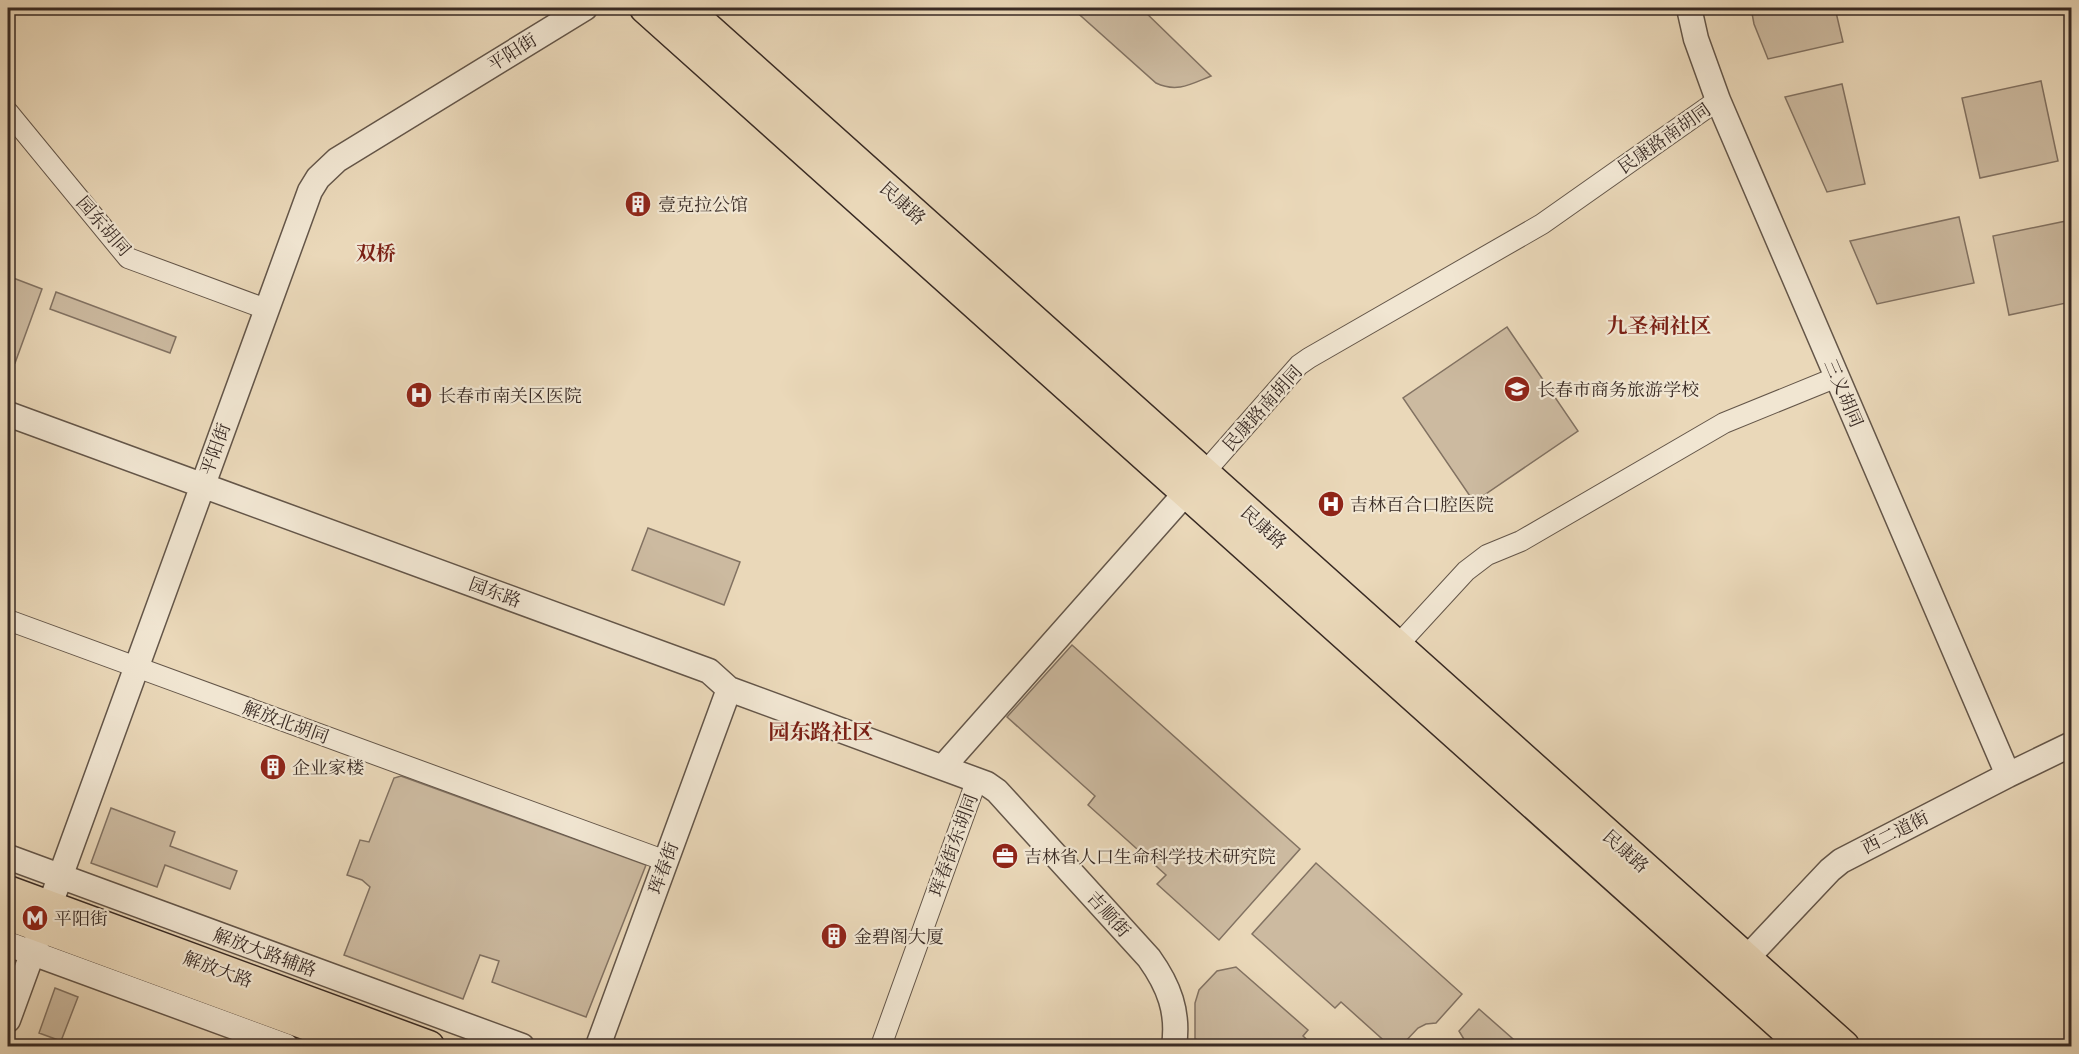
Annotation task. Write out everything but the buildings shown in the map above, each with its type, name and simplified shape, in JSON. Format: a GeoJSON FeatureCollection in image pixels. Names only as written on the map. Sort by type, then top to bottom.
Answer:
{"type":"FeatureCollection","features":[{"type":"Feature","properties":{"kind":"main road","name":"民康路"},"geometry":{"type":"LineString","coordinates":[[645,8],[1195,483],[1397,646],[1844,1047]]}},
{"type":"Feature","properties":{"kind":"main road","name":"民康路"},"geometry":{"type":"LineString","coordinates":[[685,8],[1804,1047]]}},
{"type":"Feature","properties":{"kind":"main road","name":"解放大路"},"geometry":{"type":"LineString","coordinates":[[8,891],[41,929],[429,1047]]}},
{"type":"Feature","properties":{"kind":"main road","name":"解放大路"},"geometry":{"type":"LineString","coordinates":[[8,915],[365,1047]]}},
{"type":"Feature","properties":{"kind":"street","name":"平阳街"},"geometry":{"type":"LineString","coordinates":[[8,1020],[310,191],[326,168],[585,8]]}},
{"type":"Feature","properties":{"kind":"street","name":"三义胡同"},"geometry":{"type":"LineString","coordinates":[[1689,8],[1696,39],[1718,100],[2007,775]]}},
{"type":"Feature","properties":{"kind":"street","name":"民康路南胡同"},"geometry":{"type":"LineString","coordinates":[[943,767],[1299,365],[1542,224],[1718,100]]}},
{"type":"Feature","properties":{"kind":"street","name":"园东胡同"},"geometry":{"type":"LineString","coordinates":[[8,112],[128,258],[266,309]]}},
{"type":"Feature","properties":{"kind":"street"},"geometry":{"type":"LineString","coordinates":[[1397,646],[1466,571],[1488,555],[1521,541],[1724,423],[1837,377]]}},
{"type":"Feature","properties":{"kind":"street","name":"园东路"},"geometry":{"type":"LineString","coordinates":[[8,414],[708,671],[729,690],[977,779]]}},
{"type":"Feature","properties":{"kind":"street","name":"解放北胡同"},"geometry":{"type":"LineString","coordinates":[[8,620],[666,861]]}},
{"type":"Feature","properties":{"kind":"street","name":"珲春街"},"geometry":{"type":"LineString","coordinates":[[598,1047],[729,690]]}},
{"type":"Feature","properties":{"kind":"street","name":"西二道街"},"geometry":{"type":"LineString","coordinates":[[1746,959],[1840,861],[2072,744]]}},
{"type":"Feature","properties":{"kind":"street","name":"珲春街东胡同"},"geometry":{"type":"LineString","coordinates":[[881,1047],[977,779]]}},
{"type":"Feature","properties":{"kind":"street","name":"吉顺街"},"geometry":{"type":"LineString","coordinates":[[977,779],[997,791],[1149,958],[1170,992],[1176,1030],[1174,1047]]}},
{"type":"Feature","properties":{"kind":"street","name":"解放大路辅路"},"geometry":{"type":"LineString","coordinates":[[8,857],[522,1047]]}},
{"type":"Feature","properties":{"kind":"street"},"geometry":{"type":"LineString","coordinates":[[8,944],[41,929],[286,1047]]}},
{"type":"Feature","properties":{"kind":"shaded area"},"geometry":{"type":"Polygon","coordinates":[[[1072,8],[1141,8],[1211,76],[1177,87],[1156,83],[1072,8]]]}},
{"type":"Feature","properties":{"kind":"shaded area"},"geometry":{"type":"Polygon","coordinates":[[[1751,8],[1835,8],[1843,42],[1768,59],[1754,24],[1751,8]]]}},
{"type":"Feature","properties":{"kind":"shaded area"},"geometry":{"type":"Polygon","coordinates":[[[2041,81],[2058,161],[1980,178],[1962,98],[2041,81]]]}},
{"type":"Feature","properties":{"kind":"shaded area"},"geometry":{"type":"Polygon","coordinates":[[[1842,84],[1865,184],[1827,192],[1785,97],[1842,84]]]}},
{"type":"Feature","properties":{"kind":"shaded area"},"geometry":{"type":"Polygon","coordinates":[[[1959,217],[1974,283],[1877,304],[1850,241],[1959,217]]]}},
{"type":"Feature","properties":{"kind":"shaded area"},"geometry":{"type":"Polygon","coordinates":[[[2071,220],[2071,302],[2009,315],[1993,236],[2071,220]]]}},
{"type":"Feature","properties":{"kind":"shaded area"},"geometry":{"type":"Polygon","coordinates":[[[8,276],[42,289],[15,363],[8,361],[8,276]]]}},
{"type":"Feature","properties":{"kind":"shaded area"},"geometry":{"type":"Polygon","coordinates":[[[56,292],[176,337],[170,353],[50,309],[56,292]]]}},
{"type":"Feature","properties":{"kind":"shaded area"},"geometry":{"type":"Polygon","coordinates":[[[1507,327],[1578,431],[1474,502],[1403,398],[1507,327]]]}},
{"type":"Feature","properties":{"kind":"shaded area"},"geometry":{"type":"Polygon","coordinates":[[[648,528],[740,562],[724,605],[632,570],[648,528]]]}},
{"type":"Feature","properties":{"kind":"shaded area"},"geometry":{"type":"Polygon","coordinates":[[[1072,645],[1300,849],[1219,940],[1157,884],[1166,875],[1088,805],[1095,796],[1007,717],[1072,645]]]}},
{"type":"Feature","properties":{"kind":"shaded area"},"geometry":{"type":"Polygon","coordinates":[[[401,776],[646,865],[586,1017],[492,982],[499,961],[480,955],[463,999],[344,955],[370,887],[362,880],[347,875],[360,840],[369,842],[394,778],[401,776]]]}},
{"type":"Feature","properties":{"kind":"shaded area"},"geometry":{"type":"Polygon","coordinates":[[[111,808],[175,832],[170,846],[237,871],[230,889],[165,865],[157,887],[91,863],[111,808]]]}},
{"type":"Feature","properties":{"kind":"shaded area"},"geometry":{"type":"Polygon","coordinates":[[[1316,863],[1462,994],[1436,1023],[1418,1028],[1401,1046],[1390,1046],[1341,1002],[1335,1008],[1252,934],[1316,863]]]}},
{"type":"Feature","properties":{"kind":"shaded area"},"geometry":{"type":"Polygon","coordinates":[[[1236,967],[1308,1030],[1303,1036],[1314,1046],[1215,1046],[1195,1039],[1195,1003],[1199,990],[1217,971],[1236,967]]]}},
{"type":"Feature","properties":{"kind":"shaded area"},"geometry":{"type":"Polygon","coordinates":[[[55,988],[78,997],[61,1041],[39,1033],[55,988]]]}},
{"type":"Feature","properties":{"kind":"shaded area"},"geometry":{"type":"Polygon","coordinates":[[[1479,1009],[1521,1046],[1468,1046],[1459,1031],[1479,1009]]]}},
{"type":"Feature","properties":{"kind":"place","name":"壹克拉公馆"},"geometry":{"type":"Point","coordinates":[638,204]}},
{"type":"Feature","properties":{"kind":"place","name":"长春市商务旅游学校"},"geometry":{"type":"Point","coordinates":[1517,389]}},
{"type":"Feature","properties":{"kind":"place","name":"长春市南关区医院"},"geometry":{"type":"Point","coordinates":[419,395]}},
{"type":"Feature","properties":{"kind":"place","name":"吉林百合口腔医院"},"geometry":{"type":"Point","coordinates":[1331,504]}},
{"type":"Feature","properties":{"kind":"place","name":"企业家楼"},"geometry":{"type":"Point","coordinates":[273,767]}},
{"type":"Feature","properties":{"kind":"place","name":"吉林省人口生命科学技术研究院"},"geometry":{"type":"Point","coordinates":[1005,856]}},
{"type":"Feature","properties":{"kind":"place","name":"平阳街"},"geometry":{"type":"Point","coordinates":[35,918]}},
{"type":"Feature","properties":{"kind":"place","name":"金碧阁大厦"},"geometry":{"type":"Point","coordinates":[834,936]}},
{"type":"Feature","properties":{"kind":"district","name":"双桥"},"geometry":{"type":"Point","coordinates":[376,252]}},
{"type":"Feature","properties":{"kind":"district","name":"九圣祠社区"},"geometry":{"type":"Point","coordinates":[1659,325]}},
{"type":"Feature","properties":{"kind":"district","name":"园东路社区"},"geometry":{"type":"Point","coordinates":[821,731]}}]}
